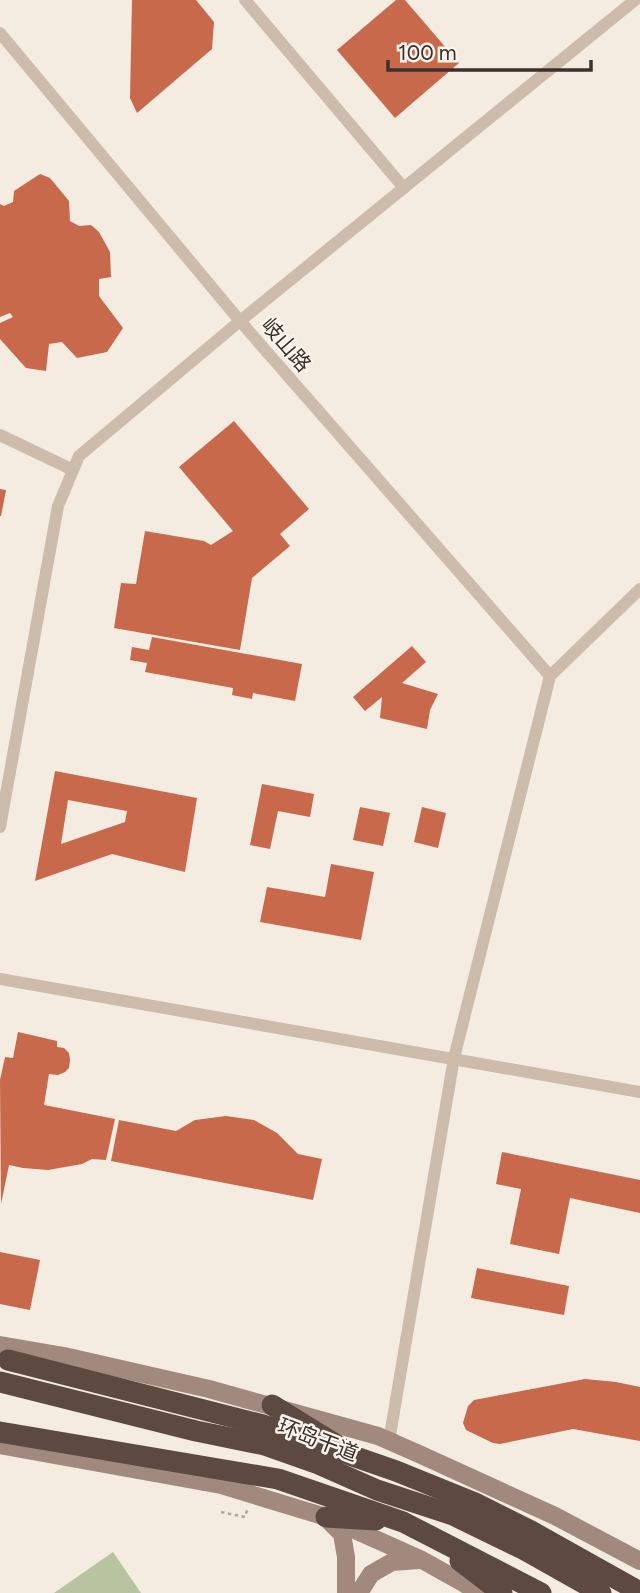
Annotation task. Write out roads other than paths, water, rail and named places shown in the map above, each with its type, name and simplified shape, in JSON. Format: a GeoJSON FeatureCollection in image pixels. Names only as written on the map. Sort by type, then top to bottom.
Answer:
{"type":"FeatureCollection","features":[{"type":"Feature","properties":{"kind":"highway"},"geometry":{"type":"LineString","coordinates":[[3,1355],[263,1425],[396,1471],[475,1503],[541,1536],[640,1592]]}},
{"type":"Feature","properties":{"kind":"highway","name":"环岛干道"},"geometry":{"type":"LineString","coordinates":[[0,1382],[196,1431],[265,1445],[316,1463],[377,1490],[453,1515],[526,1550],[601,1593]]}},
{"type":"Feature","properties":{"kind":"highway"},"geometry":{"type":"LineString","coordinates":[[272,1405],[453,1515]]}},
{"type":"Feature","properties":{"kind":"highway"},"geometry":{"type":"LineString","coordinates":[[0,1432],[278,1479],[404,1522],[541,1593]]}},
{"type":"Feature","properties":{"kind":"highway"},"geometry":{"type":"LineString","coordinates":[[326,1517],[404,1522]]}},
{"type":"Feature","properties":{"kind":"highway"},"geometry":{"type":"LineString","coordinates":[[423,1531],[502,1593]]}},
{"type":"Feature","properties":{"kind":"main road"},"geometry":{"type":"LineString","coordinates":[[3,1355],[64,1356],[272,1405],[389,1441],[555,1516],[640,1561]]}},
{"type":"Feature","properties":{"kind":"main road"},"geometry":{"type":"LineString","coordinates":[[0,1445],[221,1485],[326,1517],[422,1560],[478,1593]]}},
{"type":"Feature","properties":{"kind":"main road"},"geometry":{"type":"LineString","coordinates":[[326,1517],[342,1534],[346,1557],[346,1593]]}},
{"type":"Feature","properties":{"kind":"main road"},"geometry":{"type":"LineString","coordinates":[[359,1593],[371,1574],[391,1562],[422,1560]]}},
{"type":"Feature","properties":{"kind":"street"},"geometry":{"type":"LineString","coordinates":[[245,0],[404,188]]}},
{"type":"Feature","properties":{"kind":"street"},"geometry":{"type":"LineString","coordinates":[[0,827],[58,506],[79,456],[240,321],[635,0]]}},
{"type":"Feature","properties":{"kind":"street","name":"岐山路"},"geometry":{"type":"LineString","coordinates":[[0,33],[240,321],[550,676]]}},
{"type":"Feature","properties":{"kind":"street"},"geometry":{"type":"LineString","coordinates":[[0,435],[73,470]]}},
{"type":"Feature","properties":{"kind":"street"},"geometry":{"type":"LineString","coordinates":[[389,1441],[454,1058],[550,676],[640,589]]}},
{"type":"Feature","properties":{"kind":"street"},"geometry":{"type":"LineString","coordinates":[[0,979],[640,1092]]}}]}
